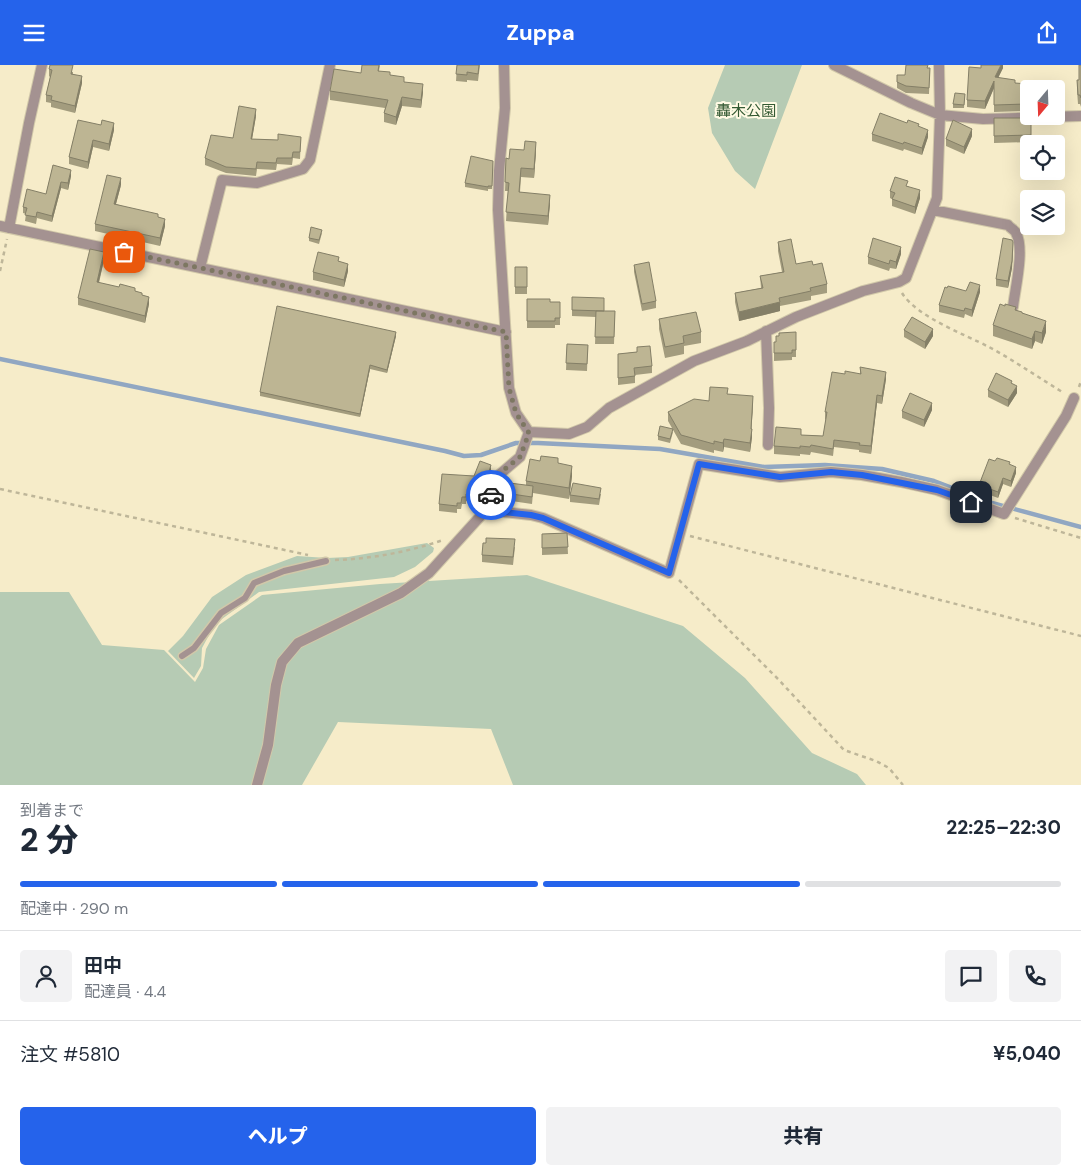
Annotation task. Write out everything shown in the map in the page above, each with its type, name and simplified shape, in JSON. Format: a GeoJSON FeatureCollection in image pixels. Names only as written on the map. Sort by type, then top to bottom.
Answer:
{"type":"FeatureCollection","features":[{"type":"Feature","properties":{"kind":"street"},"geometry":{"type":"LineString","coordinates":[[42,65],[4,227],[506,332]]}},
{"type":"Feature","properties":{"kind":"street"},"geometry":{"type":"LineString","coordinates":[[200,268],[222,180],[257,183],[303,169],[310,160],[330,65]]}},
{"type":"Feature","properties":{"kind":"street"},"geometry":{"type":"LineString","coordinates":[[504,65],[505,108],[498,171],[498,211],[509,388],[516,413],[529,433]]}},
{"type":"Feature","properties":{"kind":"street"},"geometry":{"type":"LineString","coordinates":[[834,65],[910,103],[940,115],[983,119],[1081,116]]}},
{"type":"Feature","properties":{"kind":"street"},"geometry":{"type":"LineString","coordinates":[[529,433],[569,434],[587,427],[609,408],[694,361],[747,341],[796,317],[863,291],[899,282],[906,277],[937,198],[940,115],[939,65]]}},
{"type":"Feature","properties":{"kind":"street"},"geometry":{"type":"LineString","coordinates":[[933,210],[1008,225],[1016,233],[1019,244],[1019,258],[1013,307]]}},
{"type":"Feature","properties":{"kind":"street"},"geometry":{"type":"LineString","coordinates":[[766,331],[769,408],[768,445]]}},
{"type":"Feature","properties":{"kind":"street"},"geometry":{"type":"LineString","coordinates":[[486,510],[543,518],[669,573],[699,464],[780,477],[831,472],[862,475],[937,490],[1004,514],[1066,416],[1074,398]]}},
{"type":"Feature","properties":{"kind":"street"},"geometry":{"type":"LineString","coordinates":[[256,785],[268,745],[276,685],[282,662],[298,643],[401,593],[429,573],[486,510],[500,473],[520,457],[529,433]]}},
{"type":"Feature","properties":{"kind":"lane"},"geometry":{"type":"LineString","coordinates":[[182,656],[194,647],[221,613],[245,598],[254,583],[301,566],[326,561]]}},
{"type":"Feature","properties":{"kind":"path"},"geometry":{"type":"LineString","coordinates":[[0,271],[4,227]]}},
{"type":"Feature","properties":{"kind":"path"},"geometry":{"type":"LineString","coordinates":[[899,282],[901,292],[911,304],[951,329],[989,347],[1074,398]]}},
{"type":"Feature","properties":{"kind":"path"},"geometry":{"type":"LineString","coordinates":[[0,489],[301,552],[326,561],[356,559],[423,547],[444,540],[459,539]]}},
{"type":"Feature","properties":{"kind":"path"},"geometry":{"type":"LineString","coordinates":[[1004,514],[1081,538]]}},
{"type":"Feature","properties":{"kind":"path"},"geometry":{"type":"LineString","coordinates":[[680,534],[1081,636]]}},
{"type":"Feature","properties":{"kind":"path"},"geometry":{"type":"LineString","coordinates":[[669,573],[680,581],[778,679],[844,750],[876,761],[889,768],[903,785]]}},
{"type":"Feature","properties":{"kind":"green space","name":"轟木公園"},"geometry":{"type":"Polygon","coordinates":[[[725,65],[802,65],[755,189],[735,171],[712,133],[708,108],[725,65]]]}},
{"type":"Feature","properties":{"kind":"green space"},"geometry":{"type":"Polygon","coordinates":[[[427,543],[434,548],[433,552],[415,567],[394,577],[259,592],[215,624],[202,648],[201,666],[194,678],[168,651],[183,636],[212,597],[246,575],[297,556],[348,557],[427,543]]]}},
{"type":"Feature","properties":{"kind":"green space"},"geometry":{"type":"Polygon","coordinates":[[[527,575],[683,626],[745,678],[812,753],[857,774],[866,785],[513,785],[491,729],[338,722],[302,785],[0,785],[0,592],[69,592],[102,645],[164,650],[195,682],[203,668],[206,649],[219,625],[262,595],[380,584],[527,575]]]}},
{"type":"Feature","properties":{"kind":"building"},"geometry":{"type":"Polygon","coordinates":[[[50,65],[73,65],[71,74],[82,76],[75,106],[51,100],[52,96],[46,95],[52,70],[49,69],[50,65]]]}},
{"type":"Feature","properties":{"kind":"building"},"geometry":{"type":"Polygon","coordinates":[[[362,65],[379,65],[378,71],[390,72],[390,75],[404,77],[404,82],[423,84],[421,100],[402,97],[396,117],[384,113],[388,100],[330,91],[334,69],[361,73],[362,65]]]}},
{"type":"Feature","properties":{"kind":"building"},"geometry":{"type":"Polygon","coordinates":[[[457,65],[479,65],[478,74],[467,72],[467,75],[456,74],[457,65]]]}},
{"type":"Feature","properties":{"kind":"building"},"geometry":{"type":"Polygon","coordinates":[[[906,65],[928,65],[927,68],[930,68],[929,88],[906,86],[897,82],[897,75],[905,75],[906,65]]]}},
{"type":"Feature","properties":{"kind":"building"},"geometry":{"type":"Polygon","coordinates":[[[981,65],[1001,65],[995,77],[1015,80],[1015,83],[1020,83],[1020,104],[994,105],[994,81],[985,101],[967,100],[969,67],[981,68],[981,65]]]}},
{"type":"Feature","properties":{"kind":"building"},"geometry":{"type":"Polygon","coordinates":[[[1079,65],[1081,65],[1081,98],[1078,95],[1077,80],[1079,80],[1079,65]]]}},
{"type":"Feature","properties":{"kind":"building"},"geometry":{"type":"Polygon","coordinates":[[[955,93],[965,94],[964,105],[953,104],[955,93]]]}},
{"type":"Feature","properties":{"kind":"building"},"geometry":{"type":"Polygon","coordinates":[[[239,106],[256,109],[251,139],[278,140],[278,134],[301,137],[300,152],[293,152],[292,158],[277,158],[276,163],[257,162],[256,169],[226,167],[205,158],[211,135],[233,138],[239,106]]]}},
{"type":"Feature","properties":{"kind":"building"},"geometry":{"type":"Polygon","coordinates":[[[880,113],[907,123],[908,120],[928,130],[922,148],[872,134],[880,113]]]}},
{"type":"Feature","properties":{"kind":"building"},"geometry":{"type":"Polygon","coordinates":[[[994,118],[1020,118],[1020,125],[1031,125],[1031,135],[994,136],[994,118]]]}},
{"type":"Feature","properties":{"kind":"building"},"geometry":{"type":"Polygon","coordinates":[[[78,120],[101,125],[102,120],[114,123],[109,144],[93,140],[88,162],[69,157],[78,120]]]}},
{"type":"Feature","properties":{"kind":"building"},"geometry":{"type":"Polygon","coordinates":[[[953,120],[972,129],[964,147],[946,139],[953,120]]]}},
{"type":"Feature","properties":{"kind":"building"},"geometry":{"type":"Polygon","coordinates":[[[525,141],[536,142],[534,169],[521,168],[519,192],[550,195],[548,216],[506,212],[509,183],[505,182],[506,158],[509,159],[510,149],[524,150],[525,141]]]}},
{"type":"Feature","properties":{"kind":"building"},"geometry":{"type":"Polygon","coordinates":[[[471,156],[493,161],[492,186],[465,183],[471,156]]]}},
{"type":"Feature","properties":{"kind":"building"},"geometry":{"type":"Polygon","coordinates":[[[53,165],[71,170],[68,183],[61,182],[52,216],[37,212],[36,217],[25,215],[27,208],[23,207],[27,189],[46,194],[53,165]]]}},
{"type":"Feature","properties":{"kind":"building"},"geometry":{"type":"Polygon","coordinates":[[[107,175],[121,178],[114,204],[158,214],[158,217],[165,219],[160,238],[95,224],[107,175]]]}},
{"type":"Feature","properties":{"kind":"building"},"geometry":{"type":"Polygon","coordinates":[[[895,177],[908,181],[906,186],[920,190],[915,207],[892,199],[895,193],[890,191],[895,177]]]}},
{"type":"Feature","properties":{"kind":"building"},"geometry":{"type":"Polygon","coordinates":[[[311,227],[322,230],[319,240],[309,238],[311,227]]]}},
{"type":"Feature","properties":{"kind":"building"},"geometry":{"type":"Polygon","coordinates":[[[873,238],[901,247],[896,262],[890,260],[889,264],[868,257],[873,238]]]}},
{"type":"Feature","properties":{"kind":"building"},"geometry":{"type":"Polygon","coordinates":[[[1003,238],[1013,242],[1008,281],[996,279],[1003,238]]]}},
{"type":"Feature","properties":{"kind":"building"},"geometry":{"type":"Polygon","coordinates":[[[791,239],[796,264],[812,261],[813,265],[822,263],[827,284],[810,288],[811,291],[779,298],[780,302],[739,312],[735,293],[763,288],[760,276],[784,272],[778,242],[791,239]]]}},
{"type":"Feature","properties":{"kind":"building"},"geometry":{"type":"Polygon","coordinates":[[[90,249],[104,252],[97,282],[119,287],[120,284],[135,288],[135,291],[149,297],[145,316],[78,298],[90,249]]]}},
{"type":"Feature","properties":{"kind":"building"},"geometry":{"type":"Polygon","coordinates":[[[318,252],[339,257],[338,261],[348,264],[344,280],[313,272],[318,252]]]}},
{"type":"Feature","properties":{"kind":"building"},"geometry":{"type":"Polygon","coordinates":[[[649,262],[656,301],[642,304],[634,265],[649,262]]]}},
{"type":"Feature","properties":{"kind":"building"},"geometry":{"type":"Polygon","coordinates":[[[515,267],[527,267],[527,287],[515,287],[515,267]]]}},
{"type":"Feature","properties":{"kind":"building"},"geometry":{"type":"Polygon","coordinates":[[[970,282],[980,285],[972,310],[965,308],[964,311],[939,305],[945,287],[947,288],[948,286],[966,291],[970,282]]]}},
{"type":"Feature","properties":{"kind":"building"},"geometry":{"type":"Polygon","coordinates":[[[572,297],[604,298],[604,311],[572,310],[572,297]]]}},
{"type":"Feature","properties":{"kind":"building"},"geometry":{"type":"Polygon","coordinates":[[[527,299],[550,299],[550,302],[560,302],[560,318],[555,318],[555,321],[527,321],[527,299]]]}},
{"type":"Feature","properties":{"kind":"building"},"geometry":{"type":"Polygon","coordinates":[[[1000,304],[1016,307],[1015,310],[1046,321],[1042,333],[1035,331],[1032,339],[993,325],[1000,304]]]}},
{"type":"Feature","properties":{"kind":"building"},"geometry":{"type":"Polygon","coordinates":[[[277,306],[396,332],[387,370],[370,365],[360,414],[260,392],[277,306]]]}},
{"type":"Feature","properties":{"kind":"building"},"geometry":{"type":"Polygon","coordinates":[[[596,311],[615,311],[614,337],[595,337],[596,311]]]}},
{"type":"Feature","properties":{"kind":"building"},"geometry":{"type":"Polygon","coordinates":[[[696,312],[701,332],[683,336],[684,343],[665,347],[659,319],[696,312]]]}},
{"type":"Feature","properties":{"kind":"building"},"geometry":{"type":"Polygon","coordinates":[[[912,317],[933,329],[925,342],[904,330],[912,317]]]}},
{"type":"Feature","properties":{"kind":"building"},"geometry":{"type":"Polygon","coordinates":[[[796,332],[796,350],[792,350],[792,353],[774,353],[774,342],[776,342],[776,336],[779,336],[779,333],[796,332]]]}},
{"type":"Feature","properties":{"kind":"building"},"geometry":{"type":"Polygon","coordinates":[[[567,344],[588,345],[587,364],[566,363],[567,344]]]}},
{"type":"Feature","properties":{"kind":"building"},"geometry":{"type":"Polygon","coordinates":[[[650,346],[652,366],[634,368],[635,376],[618,378],[618,354],[637,352],[637,347],[650,346]]]}},
{"type":"Feature","properties":{"kind":"building"},"geometry":{"type":"Polygon","coordinates":[[[860,367],[886,372],[882,396],[877,395],[871,446],[834,440],[833,449],[811,445],[810,447],[800,446],[800,448],[774,446],[776,427],[801,429],[801,435],[823,436],[832,372],[845,374],[845,371],[861,374],[860,367]]]}},
{"type":"Feature","properties":{"kind":"building"},"geometry":{"type":"Polygon","coordinates":[[[996,373],[1012,381],[1011,383],[1017,386],[1008,400],[988,390],[996,373]]]}},
{"type":"Feature","properties":{"kind":"building"},"geometry":{"type":"Polygon","coordinates":[[[710,387],[728,388],[727,394],[753,396],[750,443],[724,439],[723,443],[714,441],[714,444],[681,435],[668,412],[694,399],[709,401],[710,387]]]}},
{"type":"Feature","properties":{"kind":"building"},"geometry":{"type":"Polygon","coordinates":[[[910,393],[932,403],[924,420],[902,411],[910,393]]]}},
{"type":"Feature","properties":{"kind":"building"},"geometry":{"type":"Polygon","coordinates":[[[660,426],[673,429],[670,439],[658,436],[660,426]]]}},
{"type":"Feature","properties":{"kind":"building"},"geometry":{"type":"Polygon","coordinates":[[[541,456],[558,458],[558,463],[572,466],[569,488],[526,481],[530,459],[540,461],[541,456]]]}},
{"type":"Feature","properties":{"kind":"building"},"geometry":{"type":"Polygon","coordinates":[[[997,458],[1010,462],[1009,464],[1016,467],[1011,481],[1003,478],[998,492],[979,485],[989,459],[995,461],[997,458]]]}},
{"type":"Feature","properties":{"kind":"building"},"geometry":{"type":"Polygon","coordinates":[[[480,461],[491,465],[482,494],[476,492],[474,497],[466,494],[466,497],[462,497],[461,503],[457,503],[457,506],[439,504],[442,474],[474,476],[480,461]]]}},
{"type":"Feature","properties":{"kind":"building"},"geometry":{"type":"Polygon","coordinates":[[[502,482],[533,486],[532,497],[498,492],[502,482]]]}},
{"type":"Feature","properties":{"kind":"building"},"geometry":{"type":"Polygon","coordinates":[[[573,483],[601,488],[599,499],[570,495],[573,483]]]}},
{"type":"Feature","properties":{"kind":"building"},"geometry":{"type":"Polygon","coordinates":[[[567,533],[568,547],[542,548],[542,534],[567,533]]]}},
{"type":"Feature","properties":{"kind":"building"},"geometry":{"type":"Polygon","coordinates":[[[486,538],[515,539],[513,557],[482,555],[483,543],[486,543],[486,538]]]}},
{"type":"Feature","properties":{"kind":"waterway"},"geometry":{"type":"LineString","coordinates":[[0,359],[464,456],[481,455],[516,443],[538,443],[660,449],[764,467],[825,465],[882,469],[934,481],[992,503],[1081,527]]}},
{"type":"Feature","properties":{"kind":"way so far"},"geometry":{"type":"LineString","coordinates":[[124,252],[506,332],[509,388],[516,413],[529,433],[520,457],[500,473],[491,495]]}},
{"type":"Feature","properties":{"kind":"route"},"geometry":{"type":"LineString","coordinates":[[491,495],[486,510],[543,518],[669,573],[699,464],[780,477],[831,472],[862,475],[901,481],[937,490],[971,502]]}}]}
